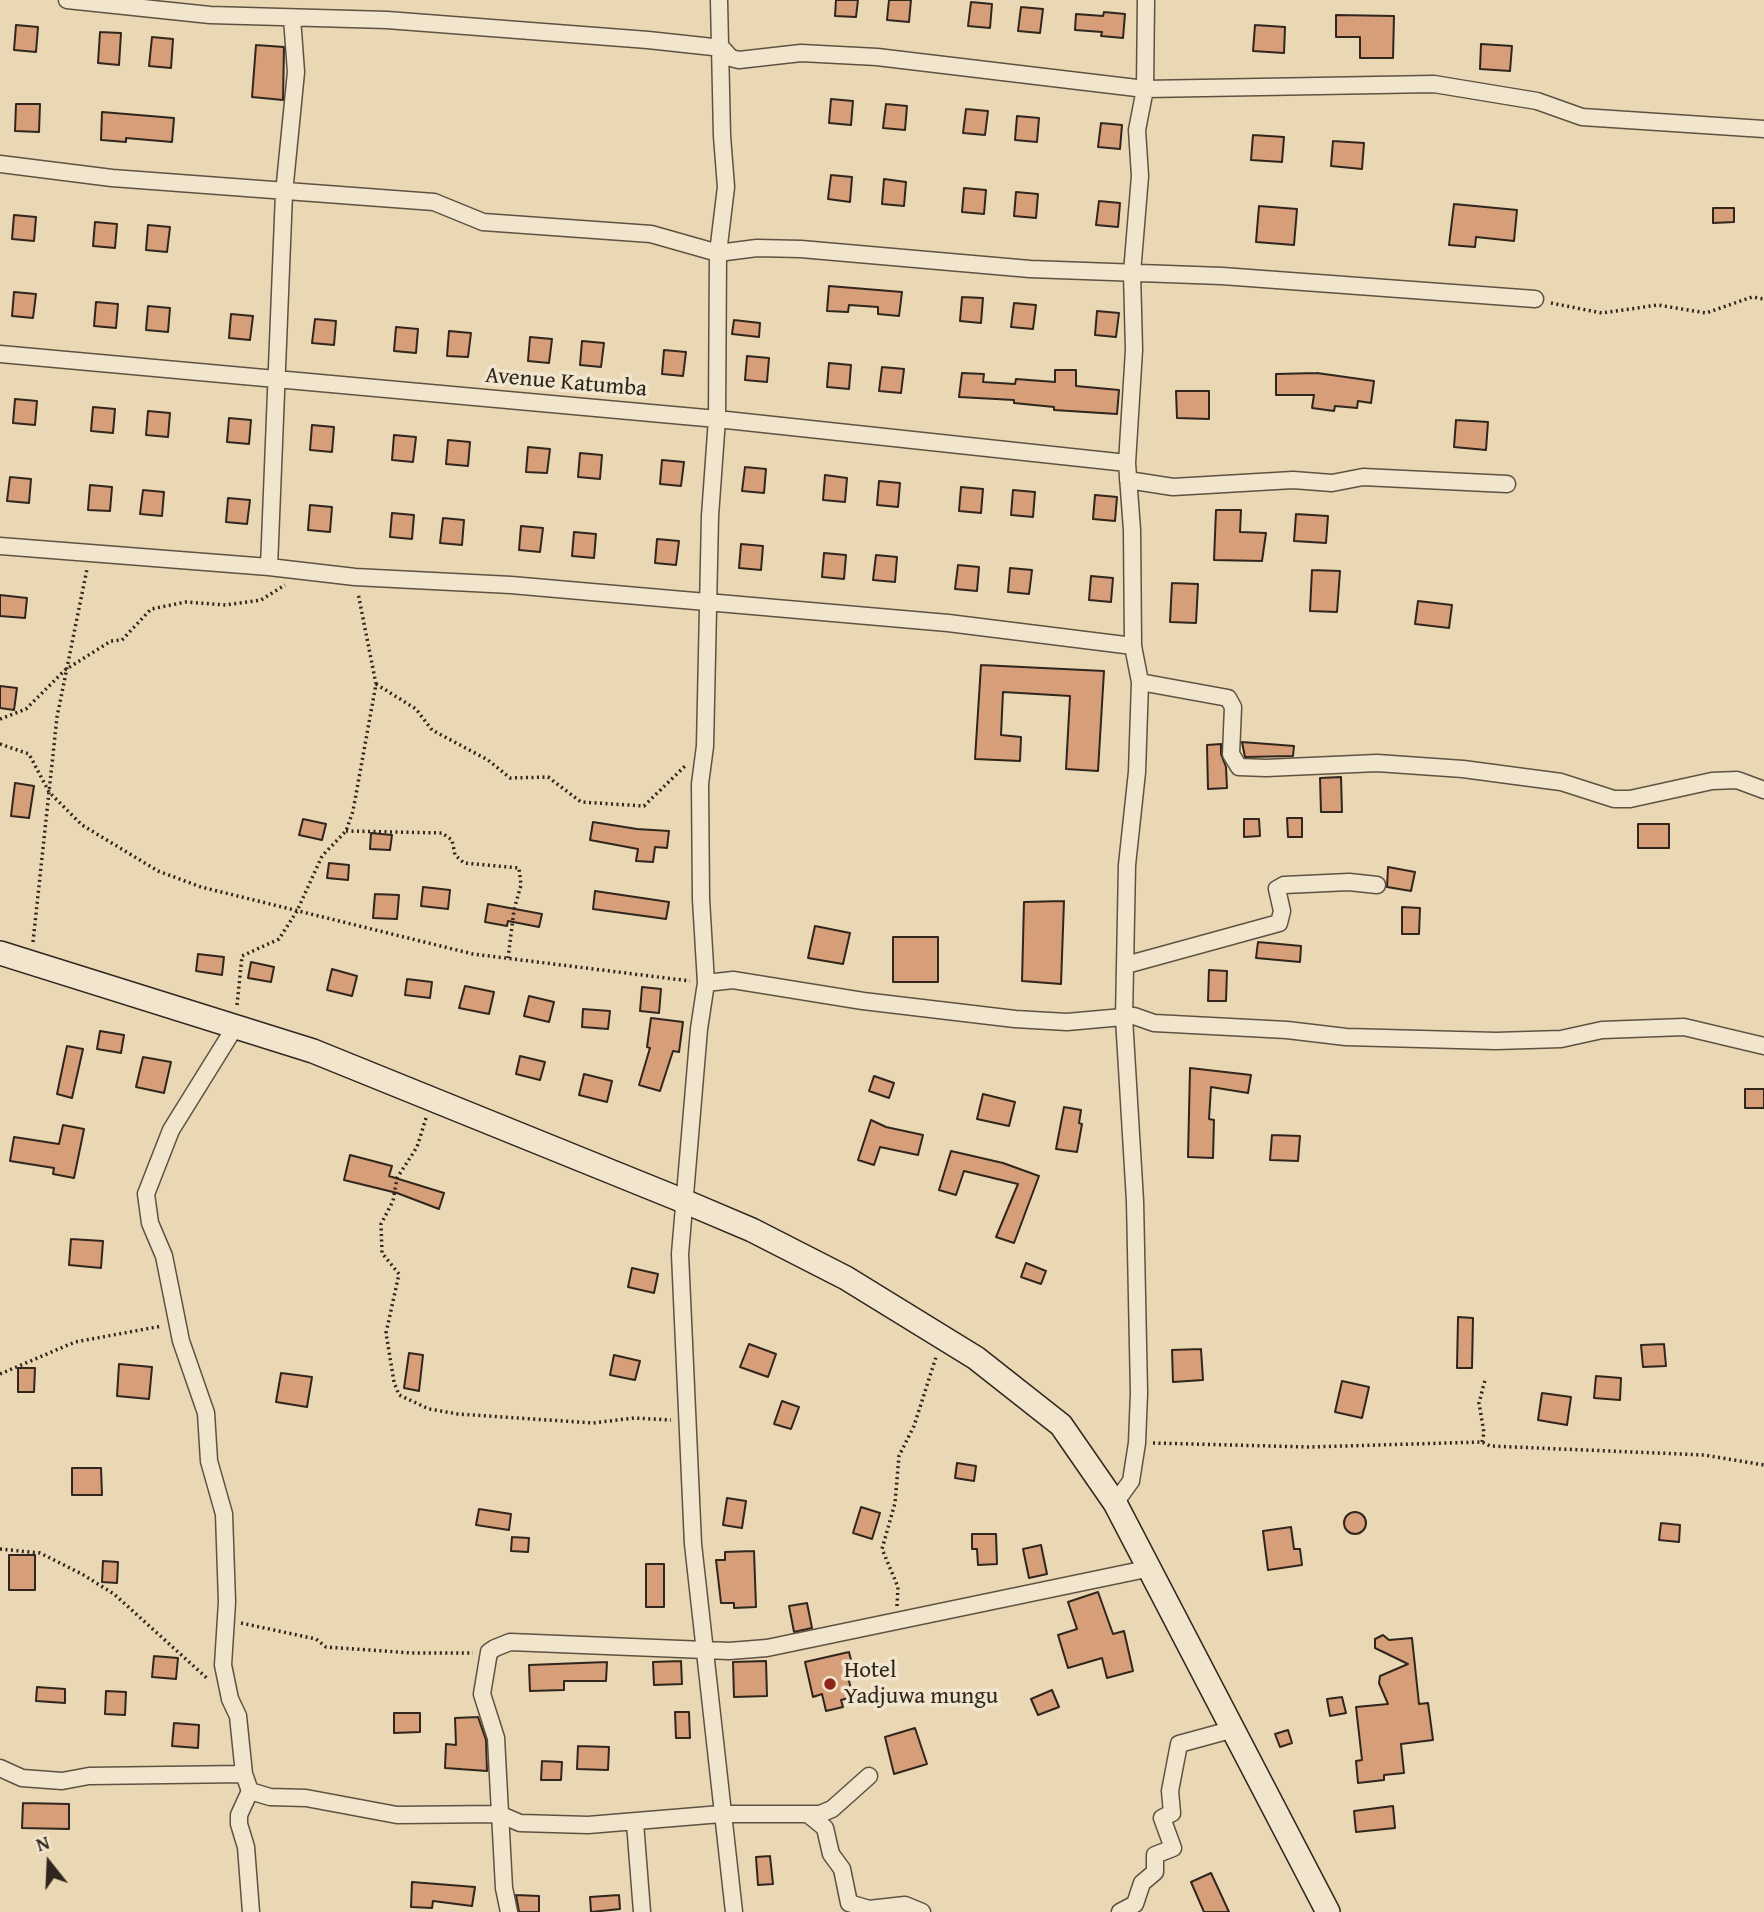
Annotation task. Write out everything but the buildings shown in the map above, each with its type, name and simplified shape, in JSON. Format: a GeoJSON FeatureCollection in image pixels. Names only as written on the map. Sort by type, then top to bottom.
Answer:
{"type":"FeatureCollection","features":[{"type":"Feature","properties":{"kind":"street"},"geometry":{"type":"LineString","coordinates":[[67,0],[210,15],[415,22],[722,48],[731,58],[739,60],[801,53],[877,57],[1145,89],[1434,84],[1537,101],[1583,117],[1764,130]]}},
{"type":"Feature","properties":{"kind":"street"},"geometry":{"type":"LineString","coordinates":[[719,0],[726,187],[718,253],[717,419],[710,516],[705,746],[700,784],[706,983],[699,1029],[680,1254],[690,1421],[693,1544],[734,1912]]}},
{"type":"Feature","properties":{"kind":"street"},"geometry":{"type":"LineString","coordinates":[[1115,1503],[1131,1481],[1137,1443],[1135,1201],[1124,1018],[1127,865],[1137,772],[1140,682],[1133,646],[1132,530],[1127,463],[1135,350],[1132,273],[1140,176],[1138,130],[1145,89],[1146,0]]}},
{"type":"Feature","properties":{"kind":"street"},"geometry":{"type":"LineString","coordinates":[[269,567],[284,193],[296,72],[292,18]]}},
{"type":"Feature","properties":{"kind":"street"},"geometry":{"type":"LineString","coordinates":[[0,164],[284,193],[339,193],[434,202],[484,222],[651,234],[718,253],[757,248],[801,249],[1030,269],[1222,276],[1535,299]]}},
{"type":"Feature","properties":{"kind":"street","name":"Avenue Katumba"},"geometry":{"type":"LineString","coordinates":[[0,354],[717,419],[1127,463]]}},
{"type":"Feature","properties":{"kind":"street"},"geometry":{"type":"LineString","coordinates":[[1128,480],[1172,487],[1293,480],[1332,483],[1363,477],[1507,484]]}},
{"type":"Feature","properties":{"kind":"street"},"geometry":{"type":"LineString","coordinates":[[0,545],[269,567],[355,578],[511,585],[947,623],[1133,646]]}},
{"type":"Feature","properties":{"kind":"street"},"geometry":{"type":"LineString","coordinates":[[1140,682],[1228,698],[1233,707],[1231,754],[1239,766],[1266,768],[1377,763],[1463,769],[1561,782],[1614,799],[1630,799],[1712,781],[1737,780],[1764,790]]}},
{"type":"Feature","properties":{"kind":"street"},"geometry":{"type":"LineString","coordinates":[[1126,965],[1279,923],[1282,911],[1277,889],[1284,885],[1349,882],[1377,885]]}},
{"type":"Feature","properties":{"kind":"street"},"geometry":{"type":"LineString","coordinates":[[0,953],[313,1051],[686,1202],[752,1230],[846,1278],[950,1340],[1061,1425],[1115,1503],[1151,1567],[1328,1912]]}},
{"type":"Feature","properties":{"kind":"street"},"geometry":{"type":"LineString","coordinates":[[706,983],[733,981],[991,1017],[1067,1021],[1134,1016],[1154,1023],[1287,1030],[1359,1038],[1496,1041],[1561,1039],[1602,1030],[1684,1027],[1764,1046]]}},
{"type":"Feature","properties":{"kind":"street"},"geometry":{"type":"LineString","coordinates":[[234,1027],[171,1130],[146,1194],[150,1223],[164,1256],[178,1324],[206,1413],[209,1461],[224,1514],[227,1620],[222,1658],[230,1699],[238,1716],[244,1774],[250,1791],[239,1815],[239,1824],[246,1847],[251,1912]]}},
{"type":"Feature","properties":{"kind":"street"},"geometry":{"type":"LineString","coordinates":[[509,1912],[504,1888],[496,1738],[482,1694],[489,1652],[510,1642],[729,1651],[767,1648],[1151,1567]]}},
{"type":"Feature","properties":{"kind":"street"},"geometry":{"type":"LineString","coordinates":[[1120,1912],[1135,1904],[1142,1883],[1154,1875],[1155,1855],[1173,1848],[1162,1818],[1172,1813],[1170,1791],[1179,1744],[1234,1729]]}},
{"type":"Feature","properties":{"kind":"street"},"geometry":{"type":"LineString","coordinates":[[0,1768],[22,1778],[53,1781],[89,1776],[244,1774]]}},
{"type":"Feature","properties":{"kind":"street"},"geometry":{"type":"LineString","coordinates":[[250,1791],[270,1797],[306,1798],[397,1815],[499,1814],[511,1821],[534,1824],[635,1823],[721,1814],[809,1815],[832,1809],[869,1776]]}},
{"type":"Feature","properties":{"kind":"street"},"geometry":{"type":"LineString","coordinates":[[809,1815],[825,1828],[831,1854],[842,1869],[849,1903],[869,1909],[905,1905],[922,1912]]}},
{"type":"Feature","properties":{"kind":"street"},"geometry":{"type":"LineString","coordinates":[[635,1823],[642,1912]]}},
{"type":"Feature","properties":{"kind":"path"},"geometry":{"type":"LineString","coordinates":[[1535,299],[1602,313],[1658,305],[1706,313],[1752,297],[1764,299]]}},
{"type":"Feature","properties":{"kind":"path"},"geometry":{"type":"LineString","coordinates":[[31,961],[65,670],[90,553]]}},
{"type":"Feature","properties":{"kind":"path"},"geometry":{"type":"LineString","coordinates":[[0,719],[26,709],[65,670],[111,641],[122,640],[151,610],[186,602],[226,605],[261,600],[305,572]]}},
{"type":"Feature","properties":{"kind":"path"},"geometry":{"type":"LineString","coordinates":[[234,1027],[242,956],[279,939],[297,911],[322,856],[346,831],[353,811],[376,684],[355,578]]}},
{"type":"Feature","properties":{"kind":"path"},"geometry":{"type":"LineString","coordinates":[[376,684],[416,709],[432,730],[488,760],[510,778],[548,777],[581,802],[644,806],[705,746]]}},
{"type":"Feature","properties":{"kind":"path"},"geometry":{"type":"LineString","coordinates":[[0,744],[29,754],[49,792],[82,825],[158,871],[201,887],[473,954],[706,983]]}},
{"type":"Feature","properties":{"kind":"path"},"geometry":{"type":"LineString","coordinates":[[346,831],[442,833],[452,840],[455,855],[464,863],[519,868],[521,884],[513,910],[508,958]]}},
{"type":"Feature","properties":{"kind":"path"},"geometry":{"type":"LineString","coordinates":[[432,1100],[417,1147],[397,1178],[393,1201],[381,1224],[382,1253],[399,1274],[386,1333],[394,1382],[399,1395],[429,1409],[458,1414],[593,1423],[634,1418],[690,1421]]}},
{"type":"Feature","properties":{"kind":"path"},"geometry":{"type":"LineString","coordinates":[[0,1374],[75,1342],[178,1324]]}},
{"type":"Feature","properties":{"kind":"path"},"geometry":{"type":"LineString","coordinates":[[895,1622],[898,1587],[882,1549],[895,1503],[896,1472],[934,1360],[950,1340]]}},
{"type":"Feature","properties":{"kind":"path"},"geometry":{"type":"LineString","coordinates":[[1482,1442],[1484,1433],[1479,1402],[1485,1380]]}},
{"type":"Feature","properties":{"kind":"path"},"geometry":{"type":"LineString","coordinates":[[1137,1443],[1309,1447],[1482,1442],[1490,1446],[1704,1455],[1764,1465]]}},
{"type":"Feature","properties":{"kind":"path"},"geometry":{"type":"LineString","coordinates":[[0,1549],[40,1553],[59,1561],[114,1594],[230,1699]]}},
{"type":"Feature","properties":{"kind":"path"},"geometry":{"type":"LineString","coordinates":[[227,1620],[316,1639],[326,1647],[412,1653],[489,1652]]}},
{"type":"Feature","properties":{"kind":"place","name":"Hotel Yadjuwa mungu"},"geometry":{"type":"Point","coordinates":[830,1684]}}]}
